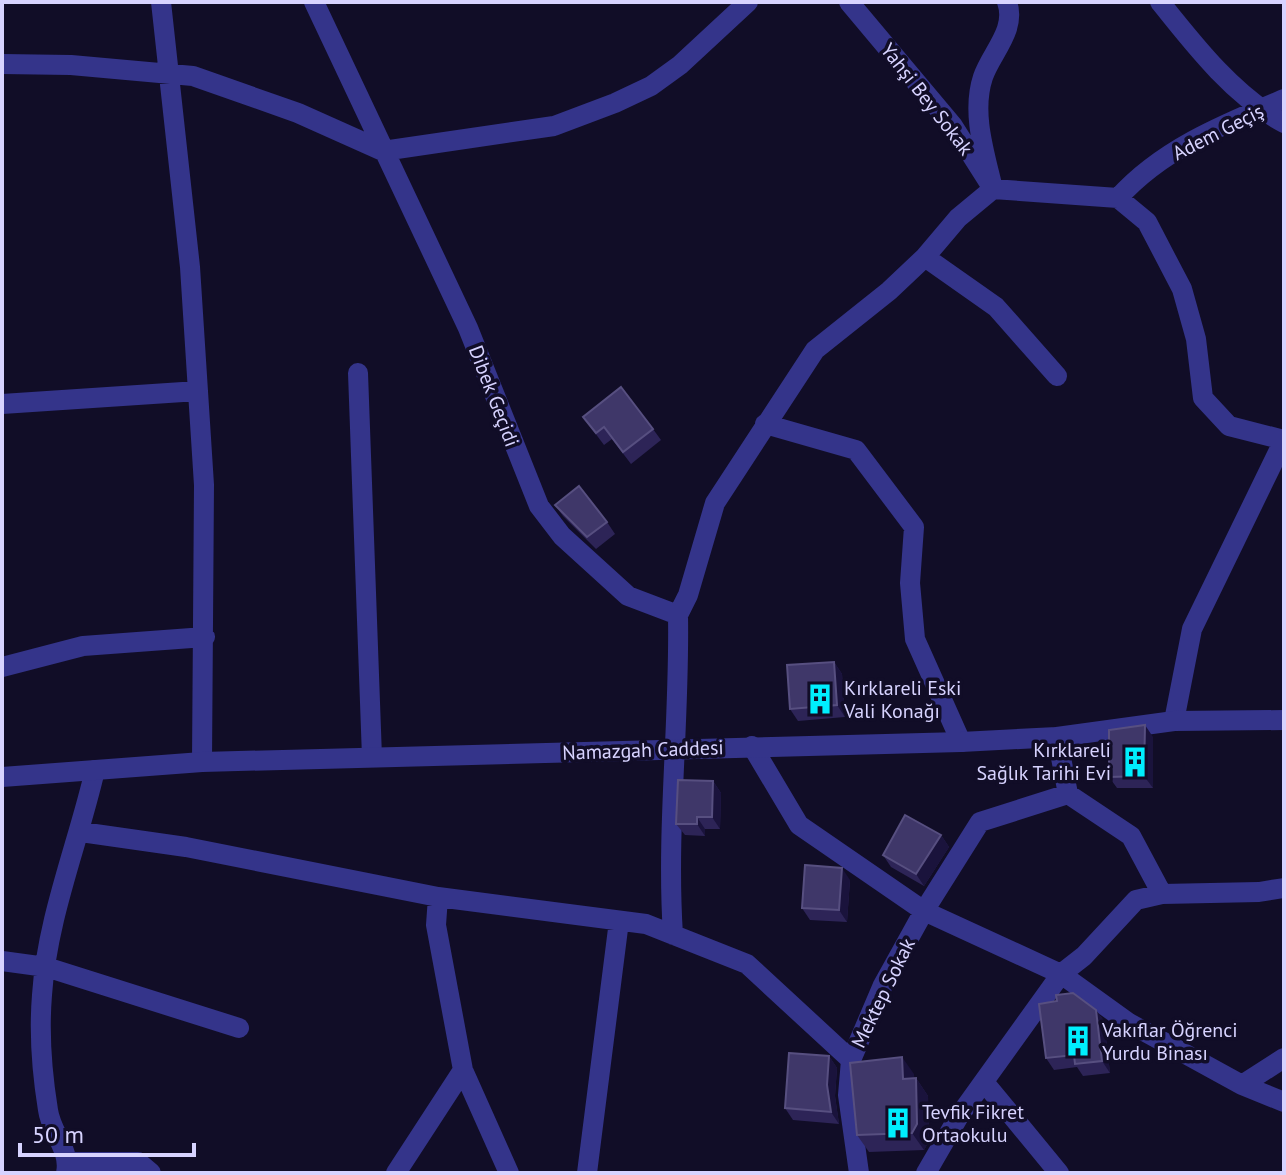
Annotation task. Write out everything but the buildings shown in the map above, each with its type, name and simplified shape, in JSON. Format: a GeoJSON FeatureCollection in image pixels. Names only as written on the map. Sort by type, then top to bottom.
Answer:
{"type":"FeatureCollection","features":[{"type":"Feature","properties":{"kind":"street"},"geometry":{"type":"LineString","coordinates":[[161,2],[166,72],[174,109],[184,200],[204,485],[202,762]]}},
{"type":"Feature","properties":{"kind":"street","name":"Dibek Geçidi"},"geometry":{"type":"LineString","coordinates":[[314,2],[468,328],[539,506],[562,536],[628,596],[678,615]]}},
{"type":"Feature","properties":{"kind":"street"},"geometry":{"type":"LineString","coordinates":[[2,64],[193,76],[298,113],[383,151],[554,126],[615,103],[651,86],[680,65],[748,2]]}},
{"type":"Feature","properties":{"kind":"street","name":"Yahşi Bey Sokak"},"geometry":{"type":"LineString","coordinates":[[849,2],[953,126],[993,189]]}},
{"type":"Feature","properties":{"kind":"street"},"geometry":{"type":"LineString","coordinates":[[1160,2],[1190,40],[1259,110],[1284,123]]}},
{"type":"Feature","properties":{"kind":"street"},"geometry":{"type":"LineString","coordinates":[[993,189],[979,129],[982,78],[1003,42],[1011,5]]}},
{"type":"Feature","properties":{"kind":"street","name":"Adem Geçiş"},"geometry":{"type":"LineString","coordinates":[[1118,198],[1133,182],[1187,143],[1284,99]]}},
{"type":"Feature","properties":{"kind":"street"},"geometry":{"type":"LineString","coordinates":[[673,935],[669,880],[680,685],[678,615],[688,595],[715,503],[815,350],[925,257],[958,218],[993,189],[1118,198],[1147,222],[1182,289],[1196,339],[1203,398],[1229,426],[1284,440],[1192,629],[1174,721]]}},
{"type":"Feature","properties":{"kind":"street"},"geometry":{"type":"LineString","coordinates":[[925,257],[996,307],[1057,376]]}},
{"type":"Feature","properties":{"kind":"street"},"geometry":{"type":"LineString","coordinates":[[358,373],[372,757]]}},
{"type":"Feature","properties":{"kind":"street"},"geometry":{"type":"LineString","coordinates":[[2,404],[198,391]]}},
{"type":"Feature","properties":{"kind":"street"},"geometry":{"type":"LineString","coordinates":[[765,424],[856,450],[914,527],[910,583],[915,639],[961,742]]}},
{"type":"Feature","properties":{"kind":"street"},"geometry":{"type":"LineString","coordinates":[[2,667],[83,646],[205,637]]}},
{"type":"Feature","properties":{"kind":"street","name":"Namazgah Caddesi"},"geometry":{"type":"LineString","coordinates":[[2,777],[202,762],[961,742],[1057,737],[1174,721],[1284,720]]}},
{"type":"Feature","properties":{"kind":"street"},"geometry":{"type":"LineString","coordinates":[[1057,737],[1068,794],[1131,836],[1162,894]]}},
{"type":"Feature","properties":{"kind":"street"},"geometry":{"type":"LineString","coordinates":[[752,746],[799,825],[924,911],[1061,974],[1129,1023],[1242,1085],[1284,1102]]}},
{"type":"Feature","properties":{"kind":"street"},"geometry":{"type":"LineString","coordinates":[[95,770],[81,832],[55,917],[46,967],[42,1046],[48,1114],[68,1167],[138,1162],[151,1173]]}},
{"type":"Feature","properties":{"kind":"street","name":"Mektep Sokak"},"geometry":{"type":"LineString","coordinates":[[859,1173],[848,1095],[851,1060],[883,985],[924,911],[980,822],[1068,794]]}},
{"type":"Feature","properties":{"kind":"street"},"geometry":{"type":"LineString","coordinates":[[81,832],[186,847],[438,897],[646,924],[747,964],[851,1060]]}},
{"type":"Feature","properties":{"kind":"street"},"geometry":{"type":"LineString","coordinates":[[926,1173],[984,1082],[1061,974],[1084,956],[1136,900],[1162,894],[1259,892],[1284,888]]}},
{"type":"Feature","properties":{"kind":"street"},"geometry":{"type":"LineString","coordinates":[[438,897],[436,925],[463,1070],[509,1173]]}},
{"type":"Feature","properties":{"kind":"street"},"geometry":{"type":"LineString","coordinates":[[587,1173],[619,921]]}},
{"type":"Feature","properties":{"kind":"street"},"geometry":{"type":"LineString","coordinates":[[2,961],[46,967],[239,1028]]}},
{"type":"Feature","properties":{"kind":"street"},"geometry":{"type":"LineString","coordinates":[[1242,1085],[1284,1058]]}},
{"type":"Feature","properties":{"kind":"street"},"geometry":{"type":"LineString","coordinates":[[396,1173],[463,1070]]}},
{"type":"Feature","properties":{"kind":"street"},"geometry":{"type":"LineString","coordinates":[[984,1082],[1059,1173]]}},
{"type":"Feature","properties":{"kind":"place","name":"Kırklareli Eski Vali Konağı"},"geometry":{"type":"Point","coordinates":[820,699]}},
{"type":"Feature","properties":{"kind":"place","name":"Kırklareli Sağlık Tarihi Evi"},"geometry":{"type":"Point","coordinates":[1135,762]}},
{"type":"Feature","properties":{"kind":"place","name":"Vakıflar Öğrenci Yurdu Binası"},"geometry":{"type":"Point","coordinates":[1078,1041]}},
{"type":"Feature","properties":{"kind":"place","name":"Tevfik Fikret Ortaokulu"},"geometry":{"type":"Point","coordinates":[898,1123]}}]}
